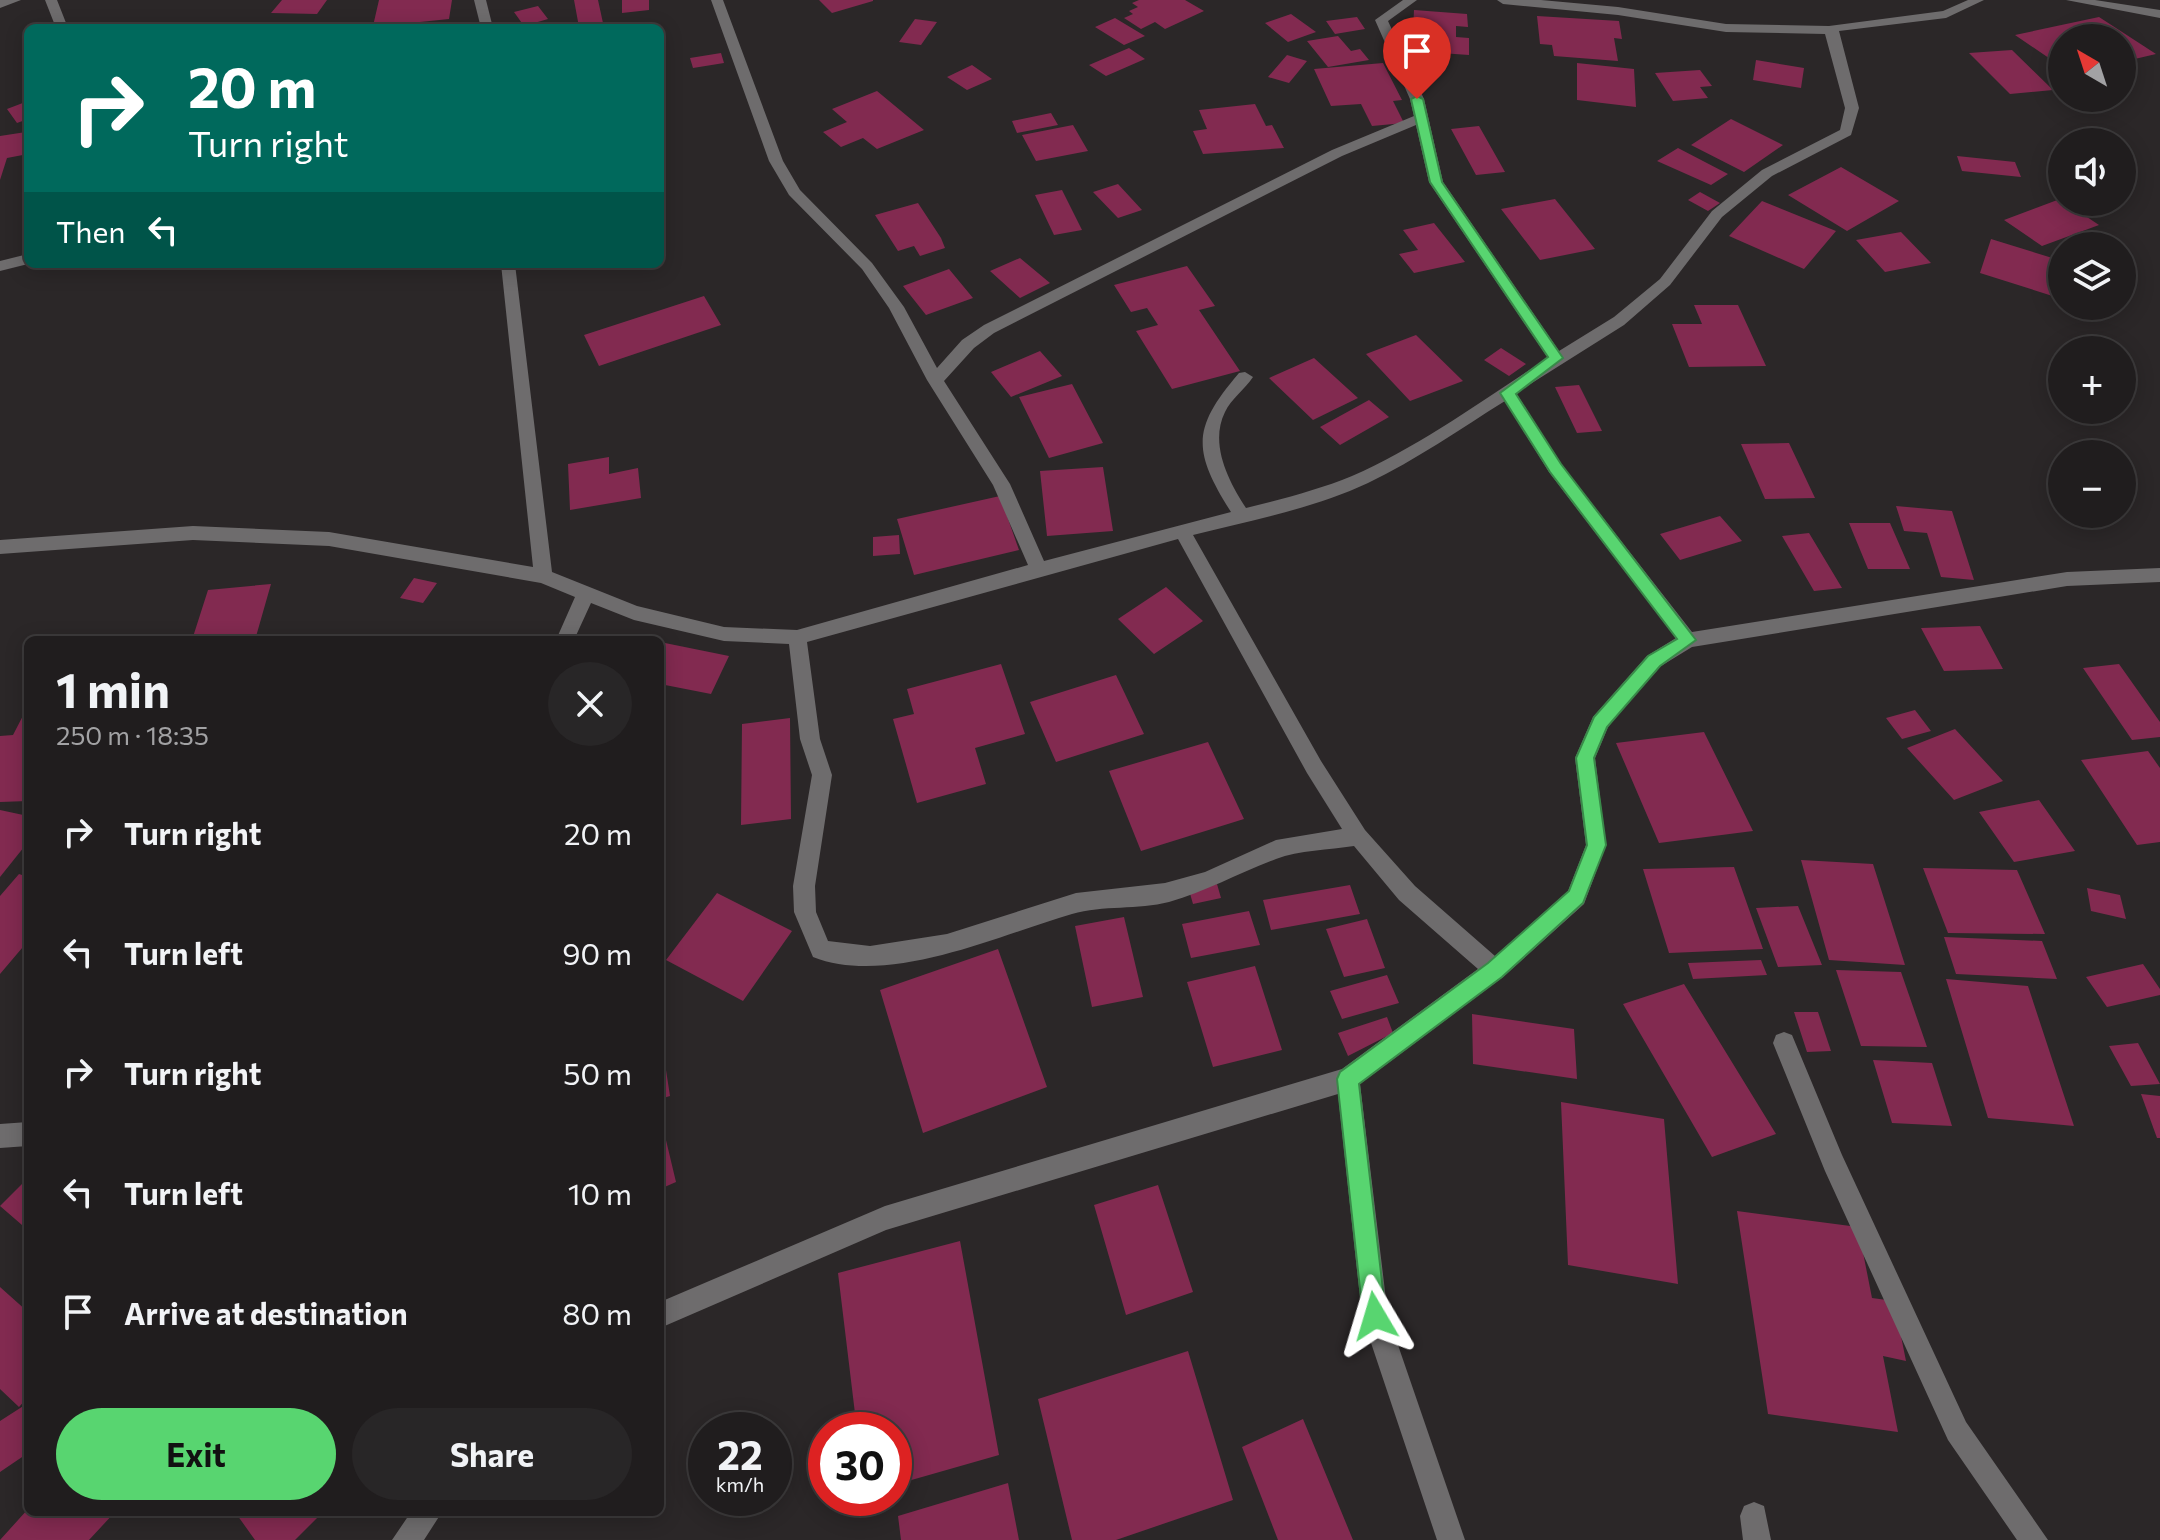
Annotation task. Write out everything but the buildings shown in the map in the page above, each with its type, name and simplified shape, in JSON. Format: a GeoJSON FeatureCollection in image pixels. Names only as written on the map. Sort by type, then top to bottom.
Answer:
{"type":"FeatureCollection","features":[{"type":"Feature","properties":{"kind":"street"},"geometry":{"type":"LineString","coordinates":[[0,4],[15,0]]}},
{"type":"Feature","properties":{"kind":"street"},"geometry":{"type":"LineString","coordinates":[[51,0],[60,24]]}},
{"type":"Feature","properties":{"kind":"street"},"geometry":{"type":"LineString","coordinates":[[480,0],[486,24]]}},
{"type":"Feature","properties":{"kind":"street"},"geometry":{"type":"LineString","coordinates":[[717,0],[782,171],[794,192],[867,266],[896,307],[935,380],[1001,484],[1039,569]]}},
{"type":"Feature","properties":{"kind":"street"},"geometry":{"type":"LineString","coordinates":[[1411,0],[1381,20],[1417,99],[1419,119],[1436,182],[1556,358]]}},
{"type":"Feature","properties":{"kind":"street"},"geometry":{"type":"LineString","coordinates":[[1503,0],[1618,11],[1726,28],[1832,30],[1946,14],[1978,0]]}},
{"type":"Feature","properties":{"kind":"street"},"geometry":{"type":"LineString","coordinates":[[2072,0],[2160,14]]}},
{"type":"Feature","properties":{"kind":"street"},"geometry":{"type":"LineString","coordinates":[[0,547],[193,533],[329,539],[543,576],[634,613],[724,634],[797,637],[1039,569],[1315,497],[1361,479],[1508,393],[1556,358],[1619,321],[1665,282],[1717,214],[1767,173],[1846,132],[1852,108],[1832,30]]}},
{"type":"Feature","properties":{"kind":"street"},"geometry":{"type":"LineString","coordinates":[[935,380],[968,344],[989,329],[1337,153],[1419,119]]}},
{"type":"Feature","properties":{"kind":"street"},"geometry":{"type":"LineString","coordinates":[[0,266],[24,260]]}},
{"type":"Feature","properties":{"kind":"street"},"geometry":{"type":"LineString","coordinates":[[508,268],[543,576]]}},
{"type":"Feature","properties":{"kind":"street"},"geometry":{"type":"LineString","coordinates":[[1243,517],[1219,479],[1211,431],[1218,409],[1245,377]]}},
{"type":"Feature","properties":{"kind":"street"},"geometry":{"type":"LineString","coordinates":[[1508,393],[1555,468],[1688,640]]}},
{"type":"Feature","properties":{"kind":"street"},"geometry":{"type":"LineString","coordinates":[[1183,533],[1314,767],[1358,836],[1407,893],[1495,970]]}},
{"type":"Feature","properties":{"kind":"street"},"geometry":{"type":"LineString","coordinates":[[664,1313],[885,1218],[1348,1079],[1495,970],[1576,897],[1596,845],[1585,758],[1600,723],[1654,661],[1688,640],[2067,579],[2160,575]]}},
{"type":"Feature","properties":{"kind":"street"},"geometry":{"type":"LineString","coordinates":[[567,636],[586,593]]}},
{"type":"Feature","properties":{"kind":"street"},"geometry":{"type":"LineString","coordinates":[[797,637],[810,739],[822,775],[804,886],[805,912],[821,950],[870,956],[947,944],[1076,903],[1165,893],[1209,880],[1276,849],[1358,836]]}},
{"type":"Feature","properties":{"kind":"street"},"geometry":{"type":"LineString","coordinates":[[1784,1043],[1833,1163],[1957,1431],[2034,1540]]}},
{"type":"Feature","properties":{"kind":"street"},"geometry":{"type":"LineString","coordinates":[[1348,1079],[1375,1316],[1451,1540]]}},
{"type":"Feature","properties":{"kind":"street"},"geometry":{"type":"LineString","coordinates":[[0,1136],[24,1134]]}},
{"type":"Feature","properties":{"kind":"street"},"geometry":{"type":"LineString","coordinates":[[406,1540],[425,1516]]}},
{"type":"Feature","properties":{"kind":"route"},"geometry":{"type":"LineString","coordinates":[[1375,1316],[1348,1079],[1495,970],[1576,897],[1596,845],[1585,758],[1600,723],[1654,661],[1688,640],[1555,468],[1508,393],[1556,358],[1436,182],[1419,119],[1417,99]]}}]}
